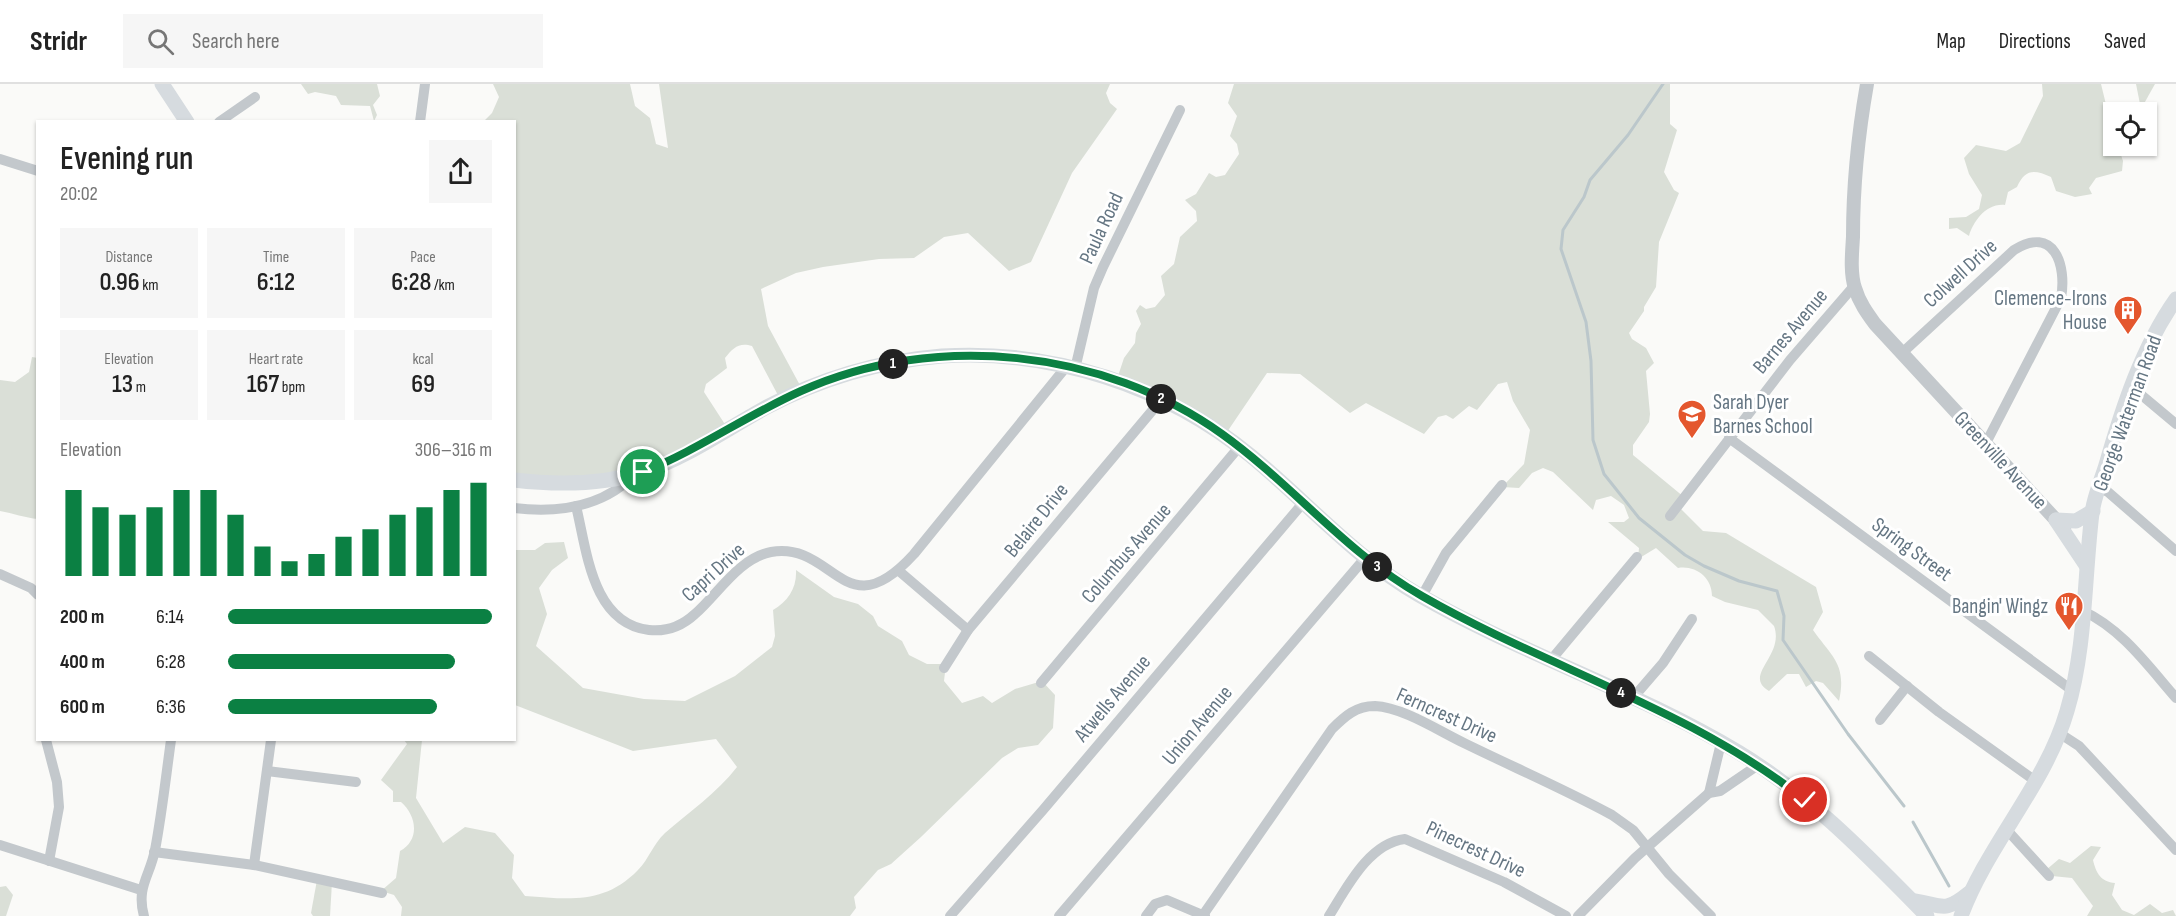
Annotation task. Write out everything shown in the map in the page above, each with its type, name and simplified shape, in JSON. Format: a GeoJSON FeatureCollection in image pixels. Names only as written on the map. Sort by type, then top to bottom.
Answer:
{"type":"FeatureCollection","features":[{"type":"Feature","properties":{"kind":"main road"},"geometry":{"type":"LineString","coordinates":[[162,84],[186,120]]}},
{"type":"Feature","properties":{"kind":"main road","name":"George Waterman Road"},"geometry":{"type":"LineString","coordinates":[[2091,532],[2099,488],[2133,388],[2148,347],[2176,299]]}},
{"type":"Feature","properties":{"kind":"main road"},"geometry":{"type":"LineString","coordinates":[[516,480],[577,483],[634,474],[698,447],[803,390],[855,371],[922,359],[968,356],[1017,358],[1070,368],[1143,391],[1196,417],[1239,447],[1365,558],[1422,597],[1721,743],[1758,765],[1832,822],[1889,875],[1927,916]]}},
{"type":"Feature","properties":{"kind":"main road"},"geometry":{"type":"LineString","coordinates":[[2086,566],[2061,523],[2076,521],[2093,511]]}},
{"type":"Feature","properties":{"kind":"main road","name":"Greenville Avenue"},"geometry":{"type":"LineString","coordinates":[[2061,523],[2091,532]]}},
{"type":"Feature","properties":{"kind":"main road"},"geometry":{"type":"LineString","coordinates":[[1961,916],[1970,893],[2059,733],[2073,691],[2091,532]]}},
{"type":"Feature","properties":{"kind":"main road"},"geometry":{"type":"LineString","coordinates":[[1970,916],[2007,836],[2007,830]]}},
{"type":"Feature","properties":{"kind":"main road"},"geometry":{"type":"LineString","coordinates":[[1889,875],[1896,888],[1921,916]]}},
{"type":"Feature","properties":{"kind":"main road"},"geometry":{"type":"LineString","coordinates":[[1912,900],[1944,908],[1958,903],[1970,893]]}},
{"type":"Feature","properties":{"kind":"street"},"geometry":{"type":"LineString","coordinates":[[420,120],[425,84]]}},
{"type":"Feature","properties":{"kind":"street","name":"Greenville Avenue"},"geometry":{"type":"LineString","coordinates":[[1867,84],[1855,158],[1854,286],[1869,315],[1902,353],[2061,523]]}},
{"type":"Feature","properties":{"kind":"street"},"geometry":{"type":"LineString","coordinates":[[222,120],[255,97]]}},
{"type":"Feature","properties":{"kind":"street","name":"Paula Road"},"geometry":{"type":"LineString","coordinates":[[1070,368],[1094,288],[1180,110]]}},
{"type":"Feature","properties":{"kind":"street"},"geometry":{"type":"LineString","coordinates":[[0,159],[36,170]]}},
{"type":"Feature","properties":{"kind":"street","name":"Colwell Drive"},"geometry":{"type":"LineString","coordinates":[[1902,353],[2014,250],[2033,242],[2049,246],[2057,256],[2063,273],[2061,298],[1986,443]]}},
{"type":"Feature","properties":{"kind":"street","name":"Barnes Avenue"},"geometry":{"type":"LineString","coordinates":[[1670,516],[1790,360],[1854,286]]}},
{"type":"Feature","properties":{"kind":"street","name":"Capri Drive"},"geometry":{"type":"LineString","coordinates":[[576,506],[594,581],[614,611],[626,624],[640,628],[662,631],[681,624],[694,615],[753,557],[770,552],[789,550],[801,554],[813,559],[842,581],[857,585],[877,583],[898,571],[1070,368]]}},
{"type":"Feature","properties":{"kind":"street"},"geometry":{"type":"LineString","coordinates":[[2133,388],[2176,424]]}},
{"type":"Feature","properties":{"kind":"street","name":"Belaire Drive"},"geometry":{"type":"LineString","coordinates":[[944,668],[968,630],[1162,399]]}},
{"type":"Feature","properties":{"kind":"street","name":"Spring Street"},"geometry":{"type":"LineString","coordinates":[[1729,438],[2073,691]]}},
{"type":"Feature","properties":{"kind":"street","name":"Columbus Avenue"},"geometry":{"type":"LineString","coordinates":[[1041,683],[1239,447]]}},
{"type":"Feature","properties":{"kind":"street"},"geometry":{"type":"LineString","coordinates":[[516,508],[549,510],[576,506],[612,494],[634,474]]}},
{"type":"Feature","properties":{"kind":"street"},"geometry":{"type":"LineString","coordinates":[[1422,597],[1446,553],[1502,485]]}},
{"type":"Feature","properties":{"kind":"street"},"geometry":{"type":"LineString","coordinates":[[2099,488],[2108,492],[2176,551]]}},
{"type":"Feature","properties":{"kind":"street","name":"Atwells Avenue"},"geometry":{"type":"LineString","coordinates":[[950,916],[1043,810],[1303,503]]}},
{"type":"Feature","properties":{"kind":"street"},"geometry":{"type":"LineString","coordinates":[[1551,660],[1637,557]]}},
{"type":"Feature","properties":{"kind":"street","name":"Union Avenue"},"geometry":{"type":"LineString","coordinates":[[1059,916],[1365,558]]}},
{"type":"Feature","properties":{"kind":"street"},"geometry":{"type":"LineString","coordinates":[[898,571],[968,630]]}},
{"type":"Feature","properties":{"kind":"street"},"geometry":{"type":"LineString","coordinates":[[0,574],[31,588],[36,593]]}},
{"type":"Feature","properties":{"kind":"street"},"geometry":{"type":"LineString","coordinates":[[2083,611],[2104,621],[2116,632],[2176,698]]}},
{"type":"Feature","properties":{"kind":"street"},"geometry":{"type":"LineString","coordinates":[[1632,699],[1663,663],[1692,619]]}},
{"type":"Feature","properties":{"kind":"street"},"geometry":{"type":"LineString","coordinates":[[1869,656],[2034,780]]}},
{"type":"Feature","properties":{"kind":"street"},"geometry":{"type":"LineString","coordinates":[[1880,720],[1906,686]]}},
{"type":"Feature","properties":{"kind":"street","name":"Ferncrest Drive"},"geometry":{"type":"LineString","coordinates":[[1204,916],[1324,738],[1345,716],[1360,707],[1390,709],[1598,807],[1633,830],[1649,846],[1669,874],[1710,916]]}},
{"type":"Feature","properties":{"kind":"street"},"geometry":{"type":"LineString","coordinates":[[2059,733],[2079,746],[2176,850]]}},
{"type":"Feature","properties":{"kind":"street"},"geometry":{"type":"LineString","coordinates":[[46,741],[57,782],[59,807],[49,861]]}},
{"type":"Feature","properties":{"kind":"street"},"geometry":{"type":"LineString","coordinates":[[144,916],[140,900],[141,890],[154,852],[171,741]]}},
{"type":"Feature","properties":{"kind":"street"},"geometry":{"type":"LineString","coordinates":[[254,865],[272,741]]}},
{"type":"Feature","properties":{"kind":"street"},"geometry":{"type":"LineString","coordinates":[[1709,793],[1721,743]]}},
{"type":"Feature","properties":{"kind":"street"},"geometry":{"type":"LineString","coordinates":[[1578,916],[1649,846],[1709,793],[1720,791],[1758,765]]}},
{"type":"Feature","properties":{"kind":"street"},"geometry":{"type":"LineString","coordinates":[[267,771],[356,782]]}},
{"type":"Feature","properties":{"kind":"street"},"geometry":{"type":"LineString","coordinates":[[2007,830],[2049,876]]}},
{"type":"Feature","properties":{"kind":"street","name":"Pinecrest Drive"},"geometry":{"type":"LineString","coordinates":[[1329,916],[1380,847],[1394,840],[1405,838],[1504,882],[1566,916]]}},
{"type":"Feature","properties":{"kind":"street"},"geometry":{"type":"LineString","coordinates":[[0,845],[141,890]]}},
{"type":"Feature","properties":{"kind":"street"},"geometry":{"type":"LineString","coordinates":[[154,852],[254,865],[382,893]]}},
{"type":"Feature","properties":{"kind":"street"},"geometry":{"type":"LineString","coordinates":[[1146,916],[1160,901],[1167,900],[1204,916]]}},
{"type":"Feature","properties":{"kind":"shaded area"},"geometry":{"type":"Polygon","coordinates":[[[301,84],[377,84],[380,96],[373,105],[377,115],[374,120],[370,106],[341,105],[336,96],[315,92],[308,94],[301,84]]]}},
{"type":"Feature","properties":{"kind":"shaded area"},"geometry":{"type":"Polygon","coordinates":[[[493,84],[630,84],[635,106],[650,118],[656,144],[668,148],[659,84],[1110,84],[1106,93],[1110,103],[1117,109],[1072,173],[1031,262],[1009,271],[968,233],[944,237],[914,258],[879,259],[796,273],[761,289],[768,326],[802,389],[780,399],[752,346],[740,345],[725,358],[727,368],[706,384],[704,392],[728,429],[639,473],[516,480],[516,120],[485,120],[492,113],[499,97],[493,84]]]}},
{"type":"Feature","properties":{"kind":"shaded area"},"geometry":{"type":"Polygon","coordinates":[[[1234,84],[1670,84],[1670,124],[1677,130],[1664,172],[1674,190],[1679,193],[1659,242],[1656,287],[1629,333],[1632,339],[1646,348],[1654,363],[1646,371],[1649,422],[1633,445],[1633,455],[1684,497],[1679,507],[1703,531],[1726,533],[1816,587],[1823,612],[1813,630],[1832,655],[1839,669],[1841,688],[1839,701],[1823,683],[1816,681],[1806,687],[1799,674],[1787,674],[1769,691],[1762,685],[1760,678],[1762,671],[1774,647],[1776,637],[1774,626],[1758,610],[1725,602],[1712,596],[1706,578],[1690,568],[1678,568],[1656,548],[1638,559],[1639,548],[1608,522],[1624,522],[1629,518],[1624,505],[1611,496],[1596,500],[1593,510],[1553,472],[1543,468],[1532,473],[1519,488],[1502,487],[1524,464],[1530,430],[1513,401],[1507,382],[1498,384],[1477,410],[1469,406],[1453,419],[1446,415],[1438,417],[1424,434],[1366,403],[1350,413],[1300,374],[1267,373],[1225,435],[1118,376],[1124,358],[1135,343],[1136,333],[1141,324],[1136,311],[1140,305],[1146,309],[1155,307],[1165,295],[1161,276],[1174,264],[1180,237],[1197,221],[1196,211],[1185,200],[1196,194],[1209,173],[1216,177],[1225,175],[1239,154],[1237,144],[1230,136],[1237,116],[1228,103],[1234,84]]]}},
{"type":"Feature","properties":{"kind":"shaded area"},"geometry":{"type":"Polygon","coordinates":[[[2042,84],[2101,84],[2105,102],[2103,102],[2103,156],[2121,156],[2122,171],[2096,178],[2089,188],[2092,194],[2075,197],[2056,191],[2051,177],[2031,172],[2023,177],[2017,187],[2008,192],[2005,205],[1992,207],[1981,215],[1969,236],[1957,228],[1949,229],[1949,218],[1966,217],[1979,209],[1982,195],[1969,174],[1964,158],[1976,145],[2006,151],[2020,143],[2043,96],[2042,84]]]}},
{"type":"Feature","properties":{"kind":"shaded area"},"geometry":{"type":"Polygon","coordinates":[[[2136,84],[2155,84],[2145,102],[2140,102],[2136,84]]]}},
{"type":"Feature","properties":{"kind":"shaded area"},"geometry":{"type":"Polygon","coordinates":[[[32,357],[36,358],[36,519],[0,511],[0,380],[15,382],[29,372],[32,357]]]}},
{"type":"Feature","properties":{"kind":"shaded area"},"geometry":{"type":"Polygon","coordinates":[[[564,542],[568,558],[552,570],[539,588],[547,614],[536,646],[583,688],[644,699],[685,701],[735,676],[772,647],[775,636],[773,610],[783,602],[793,588],[796,570],[834,597],[858,604],[873,616],[878,626],[902,641],[909,655],[927,664],[946,664],[944,681],[962,703],[983,696],[992,703],[1015,689],[1042,681],[1055,695],[1053,728],[1038,745],[1018,748],[1002,758],[921,837],[891,864],[878,870],[854,897],[856,908],[850,916],[401,916],[402,907],[394,895],[381,891],[396,878],[400,851],[411,841],[413,821],[401,802],[393,802],[393,791],[381,780],[407,744],[405,741],[422,741],[416,798],[443,843],[465,827],[495,833],[514,855],[512,878],[525,896],[585,897],[612,889],[638,870],[661,837],[712,794],[737,767],[716,739],[633,751],[516,705],[516,550],[535,550],[545,543],[564,542]]]}},
{"type":"Feature","properties":{"kind":"shaded area"},"geometry":{"type":"Polygon","coordinates":[[[2091,846],[2101,847],[2093,860],[2094,865],[2103,879],[2115,883],[2112,895],[2122,910],[2134,915],[2150,904],[2162,913],[2173,910],[2176,916],[2087,916],[2093,906],[2072,878],[2052,876],[2046,870],[2059,859],[2070,863],[2091,846]]]}},
{"type":"Feature","properties":{"kind":"shaded area"},"geometry":{"type":"Polygon","coordinates":[[[317,880],[332,882],[330,916],[313,916],[311,913],[317,880]]]}},
{"type":"Feature","properties":{"kind":"shaded area"},"geometry":{"type":"Polygon","coordinates":[[[6,886],[13,895],[6,916],[0,916],[0,887],[6,886]]]}},
{"type":"Feature","properties":{"kind":"waterway"},"geometry":{"type":"LineString","coordinates":[[1663,84],[1628,135],[1590,180],[1584,197],[1563,230],[1561,249],[1586,322],[1591,361],[1593,440],[1604,474],[1639,518],[1685,555],[1739,581],[1777,591],[1784,616],[1783,640],[1848,734],[1904,806]]}},
{"type":"Feature","properties":{"kind":"waterway"},"geometry":{"type":"LineString","coordinates":[[1913,822],[1949,886]]}},
{"type":"Feature","properties":{"kind":"place","name":"Clemence-Irons House"},"geometry":{"type":"Point","coordinates":[2128,336]}},
{"type":"Feature","properties":{"kind":"place","name":"Sarah Dyer Barnes School"},"geometry":{"type":"Point","coordinates":[1692,440]}},
{"type":"Feature","properties":{"kind":"place","name":"Bangin' Wingz"},"geometry":{"type":"Point","coordinates":[2069,632]}},
{"type":"Feature","properties":{"kind":"route"},"geometry":{"type":"LineString","coordinates":[[643,472],[698,447],[769,406],[803,390],[855,371],[941,357],[968,356],[1017,358],[1085,371],[1143,391],[1174,405],[1222,434],[1283,484],[1319,519],[1365,558],[1422,597],[1698,730],[1758,765],[1805,800]]}}]}
